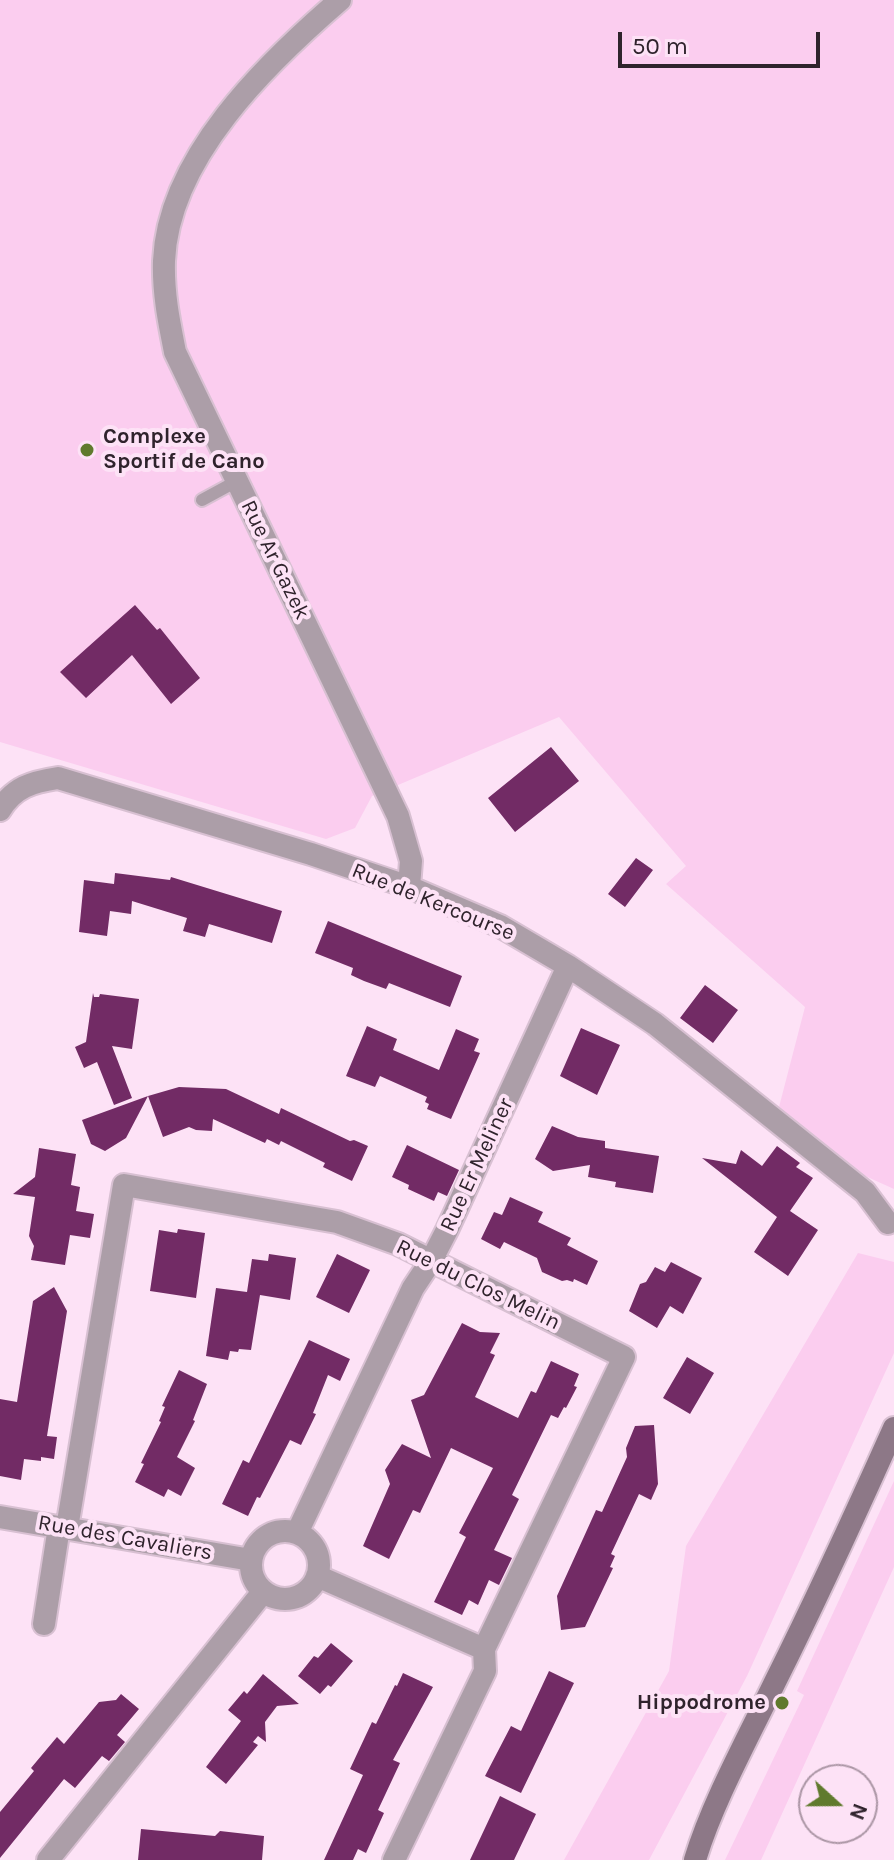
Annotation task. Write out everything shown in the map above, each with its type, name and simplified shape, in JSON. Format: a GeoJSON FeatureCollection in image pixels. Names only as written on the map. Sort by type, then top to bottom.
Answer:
{"type":"FeatureCollection","features":[{"type":"Feature","properties":{"kind":"main road"},"geometry":{"type":"LineString","coordinates":[[685,1860],[698,1851],[838,1555],[894,1428]]}},
{"type":"Feature","properties":{"kind":"street","name":"Rue Ar Gazek"},"geometry":{"type":"LineString","coordinates":[[340,0],[272,60],[217,126],[188,175],[172,220],[164,259],[166,306],[175,352],[398,816],[411,861],[409,887]]}},
{"type":"Feature","properties":{"kind":"street","name":"Rue de Kercourse"},"geometry":{"type":"LineString","coordinates":[[0,810],[16,789],[35,781],[58,778],[311,854],[409,887],[500,926],[568,966],[655,1024],[865,1192],[888,1223]]}},
{"type":"Feature","properties":{"kind":"street","name":"Rue Er Meliner"},"geometry":{"type":"LineString","coordinates":[[297,1533],[413,1288],[431,1261],[568,966]]}},
{"type":"Feature","properties":{"kind":"street","name":"Rue du Clos Melin"},"geometry":{"type":"LineString","coordinates":[[63,1527],[124,1185],[337,1222],[398,1244],[624,1357],[484,1649],[485,1671],[394,1860]]}},
{"type":"Feature","properties":{"kind":"street","name":"Rue des Cavaliers"},"geometry":{"type":"LineString","coordinates":[[0,1517],[251,1560]]}},
{"type":"Feature","properties":{"kind":"street"},"geometry":{"type":"LineString","coordinates":[[44,1624],[63,1527]]}},
{"type":"Feature","properties":{"kind":"street"},"geometry":{"type":"LineString","coordinates":[[285,1532],[297,1533],[317,1552],[317,1576],[311,1587],[300,1595],[287,1598],[263,1592],[255,1583],[251,1560],[253,1550],[263,1539],[285,1532]]}},
{"type":"Feature","properties":{"kind":"street"},"geometry":{"type":"LineString","coordinates":[[317,1576],[484,1649]]}},
{"type":"Feature","properties":{"kind":"street"},"geometry":{"type":"LineString","coordinates":[[48,1860],[263,1592]]}},
{"type":"Feature","properties":{"kind":"lane"},"geometry":{"type":"LineString","coordinates":[[202,500],[237,481]]}},
{"type":"Feature","properties":{"kind":"shaded area"},"geometry":{"type":"Polygon","coordinates":[[[0,0],[894,0],[894,1189],[772,1134],[805,1007],[666,884],[686,866],[559,717],[372,796],[355,828],[326,839],[0,742],[0,0]]]}},
{"type":"Feature","properties":{"kind":"shaded area"},"geometry":{"type":"Polygon","coordinates":[[[858,1253],[894,1262],[894,1353],[747,1676],[649,1860],[564,1860],[669,1671],[686,1546],[858,1253]]]}},
{"type":"Feature","properties":{"kind":"shaded area"},"geometry":{"type":"Polygon","coordinates":[[[894,1481],[894,1567],[805,1764],[798,1764],[798,1778],[761,1860],[725,1860],[804,1695],[797,1691],[894,1481]]]}},
{"type":"Feature","properties":{"kind":"building"},"geometry":{"type":"Polygon","coordinates":[[[135,605],[157,630],[160,628],[200,678],[171,704],[132,655],[86,698],[60,672],[135,605]]]}},
{"type":"Feature","properties":{"kind":"building"},"geometry":{"type":"Polygon","coordinates":[[[551,747],[579,781],[515,832],[488,798],[551,747]]]}},
{"type":"Feature","properties":{"kind":"building"},"geometry":{"type":"Polygon","coordinates":[[[636,858],[653,870],[625,907],[608,894],[636,858]]]}},
{"type":"Feature","properties":{"kind":"building"},"geometry":{"type":"Polygon","coordinates":[[[115,873],[170,880],[171,877],[282,911],[272,943],[209,924],[205,937],[183,931],[187,918],[132,901],[131,914],[110,911],[107,936],[79,932],[84,880],[114,884],[115,873]]]}},
{"type":"Feature","properties":{"kind":"building"},"geometry":{"type":"Polygon","coordinates":[[[328,921],[462,976],[450,1007],[389,983],[386,989],[364,981],[351,975],[353,968],[315,953],[328,921]]]}},
{"type":"Feature","properties":{"kind":"building"},"geometry":{"type":"Polygon","coordinates":[[[705,985],[738,1010],[713,1043],[680,1018],[705,985]]]}},
{"type":"Feature","properties":{"kind":"building"},"geometry":{"type":"Polygon","coordinates":[[[93,993],[94,997],[100,994],[139,999],[132,1049],[112,1046],[132,1098],[114,1105],[97,1062],[84,1068],[75,1047],[86,1042],[93,993]]]}},
{"type":"Feature","properties":{"kind":"building"},"geometry":{"type":"Polygon","coordinates":[[[367,1026],[397,1039],[393,1050],[439,1070],[456,1029],[479,1039],[474,1051],[480,1053],[451,1119],[427,1109],[427,1097],[380,1076],[375,1087],[346,1076],[367,1026]]]}},
{"type":"Feature","properties":{"kind":"building"},"geometry":{"type":"Polygon","coordinates":[[[581,1028],[620,1045],[597,1095],[560,1076],[581,1028]]]}},
{"type":"Feature","properties":{"kind":"building"},"geometry":{"type":"Polygon","coordinates":[[[179,1087],[226,1089],[279,1114],[281,1108],[350,1141],[368,1146],[352,1181],[323,1167],[325,1163],[281,1141],[279,1145],[267,1139],[265,1143],[213,1119],[212,1131],[189,1127],[163,1137],[148,1096],[179,1087]]]}},
{"type":"Feature","properties":{"kind":"building"},"geometry":{"type":"Polygon","coordinates":[[[148,1096],[126,1138],[105,1151],[91,1144],[82,1120],[148,1096]]]}},
{"type":"Feature","properties":{"kind":"building"},"geometry":{"type":"Polygon","coordinates":[[[552,1126],[578,1137],[605,1141],[605,1148],[659,1156],[653,1193],[615,1187],[616,1182],[588,1177],[590,1165],[553,1171],[535,1159],[552,1126]]]}},
{"type":"Feature","properties":{"kind":"building"},"geometry":{"type":"Polygon","coordinates":[[[407,1145],[459,1170],[447,1196],[438,1192],[434,1201],[408,1189],[409,1185],[392,1177],[407,1145]]]}},
{"type":"Feature","properties":{"kind":"building"},"geometry":{"type":"Polygon","coordinates":[[[777,1146],[800,1163],[796,1167],[813,1178],[790,1211],[818,1230],[788,1276],[754,1252],[777,1217],[702,1158],[736,1164],[741,1150],[762,1166],[777,1146]]]}},
{"type":"Feature","properties":{"kind":"building"},"geometry":{"type":"Polygon","coordinates":[[[39,1148],[76,1154],[71,1185],[80,1187],[76,1211],[94,1214],[90,1238],[70,1235],[65,1265],[31,1260],[34,1246],[29,1236],[35,1197],[13,1194],[35,1177],[39,1148]]]}},
{"type":"Feature","properties":{"kind":"building"},"geometry":{"type":"Polygon","coordinates":[[[510,1197],[543,1212],[538,1222],[571,1238],[567,1245],[598,1261],[587,1285],[574,1279],[573,1282],[562,1281],[542,1272],[537,1258],[504,1242],[500,1249],[481,1239],[494,1212],[502,1215],[510,1197]]]}},
{"type":"Feature","properties":{"kind":"building"},"geometry":{"type":"Polygon","coordinates":[[[178,1229],[205,1233],[196,1298],[150,1291],[159,1230],[177,1233],[178,1229]]]}},
{"type":"Feature","properties":{"kind":"building"},"geometry":{"type":"Polygon","coordinates":[[[269,1254],[296,1258],[290,1300],[260,1295],[251,1350],[230,1351],[228,1360],[206,1356],[216,1288],[247,1292],[252,1259],[268,1261],[269,1254]]]}},
{"type":"Feature","properties":{"kind":"building"},"geometry":{"type":"Polygon","coordinates":[[[337,1254],[370,1270],[349,1313],[316,1297],[337,1254]]]}},
{"type":"Feature","properties":{"kind":"building"},"geometry":{"type":"Polygon","coordinates":[[[671,1262],[702,1278],[683,1314],[670,1306],[657,1328],[629,1311],[640,1284],[646,1282],[655,1267],[665,1272],[671,1262]]]}},
{"type":"Feature","properties":{"kind":"building"},"geometry":{"type":"Polygon","coordinates":[[[54,1287],[67,1311],[47,1436],[57,1437],[54,1459],[24,1459],[21,1480],[0,1476],[0,1399],[17,1402],[33,1301],[54,1287]]]}},
{"type":"Feature","properties":{"kind":"building"},"geometry":{"type":"Polygon","coordinates":[[[462,1323],[480,1332],[500,1333],[490,1353],[495,1355],[475,1397],[518,1418],[531,1391],[536,1393],[551,1361],[579,1374],[574,1386],[577,1387],[566,1408],[558,1418],[551,1415],[512,1495],[519,1499],[494,1550],[512,1558],[499,1585],[489,1580],[478,1605],[469,1600],[462,1615],[434,1602],[466,1537],[459,1533],[493,1468],[451,1448],[420,1513],[413,1510],[389,1559],[363,1546],[390,1484],[385,1470],[402,1444],[431,1458],[411,1400],[424,1395],[462,1323]]]}},
{"type":"Feature","properties":{"kind":"building"},"geometry":{"type":"Polygon","coordinates":[[[309,1340],[350,1359],[340,1381],[328,1375],[313,1413],[316,1414],[301,1445],[290,1440],[248,1516],[222,1504],[243,1460],[249,1463],[309,1340]]]}},
{"type":"Feature","properties":{"kind":"building"},"geometry":{"type":"Polygon","coordinates":[[[687,1357],[714,1373],[690,1414],[663,1398],[687,1357]]]}},
{"type":"Feature","properties":{"kind":"building"},"geometry":{"type":"Polygon","coordinates":[[[179,1370],[207,1384],[195,1421],[177,1457],[195,1468],[181,1496],[168,1489],[164,1497],[135,1482],[161,1422],[165,1407],[162,1406],[179,1370]]]}},
{"type":"Feature","properties":{"kind":"building"},"geometry":{"type":"Polygon","coordinates":[[[654,1425],[658,1484],[651,1500],[639,1494],[611,1554],[615,1556],[610,1567],[613,1568],[585,1627],[561,1630],[557,1596],[596,1510],[602,1512],[627,1457],[626,1448],[635,1426],[654,1425]]]}},
{"type":"Feature","properties":{"kind":"building"},"geometry":{"type":"Polygon","coordinates":[[[331,1643],[353,1661],[331,1687],[328,1685],[320,1694],[298,1676],[314,1656],[318,1658],[331,1643]]]}},
{"type":"Feature","properties":{"kind":"building"},"geometry":{"type":"Polygon","coordinates":[[[549,1671],[574,1683],[521,1793],[485,1776],[511,1726],[521,1731],[549,1671]]]}},
{"type":"Feature","properties":{"kind":"building"},"geometry":{"type":"Polygon","coordinates":[[[403,1673],[433,1687],[393,1760],[400,1763],[378,1810],[384,1813],[366,1853],[358,1849],[353,1860],[324,1860],[363,1775],[350,1769],[372,1722],[376,1724],[403,1673]]]}},
{"type":"Feature","properties":{"kind":"building"},"geometry":{"type":"Polygon","coordinates":[[[263,1674],[299,1704],[277,1706],[265,1722],[266,1742],[258,1736],[253,1742],[258,1745],[226,1784],[206,1767],[241,1721],[228,1710],[244,1691],[247,1694],[263,1674]]]}},
{"type":"Feature","properties":{"kind":"building"},"geometry":{"type":"Polygon","coordinates":[[[121,1694],[139,1709],[117,1735],[125,1742],[109,1761],[102,1756],[75,1788],[64,1779],[0,1858],[0,1812],[34,1771],[31,1768],[57,1737],[64,1744],[99,1702],[116,1700],[121,1694]]]}},
{"type":"Feature","properties":{"kind":"building"},"geometry":{"type":"Polygon","coordinates":[[[500,1796],[536,1814],[514,1860],[470,1860],[500,1796]]]}},
{"type":"Feature","properties":{"kind":"building"},"geometry":{"type":"Polygon","coordinates":[[[141,1829],[215,1836],[220,1831],[264,1836],[262,1860],[138,1860],[141,1829]]]}},
{"type":"Feature","properties":{"kind":"place","name":"Complexe Sportif de Cano"},"geometry":{"type":"Point","coordinates":[87,450]}},
{"type":"Feature","properties":{"kind":"place","name":"Hippodrome"},"geometry":{"type":"Point","coordinates":[782,1703]}}]}
